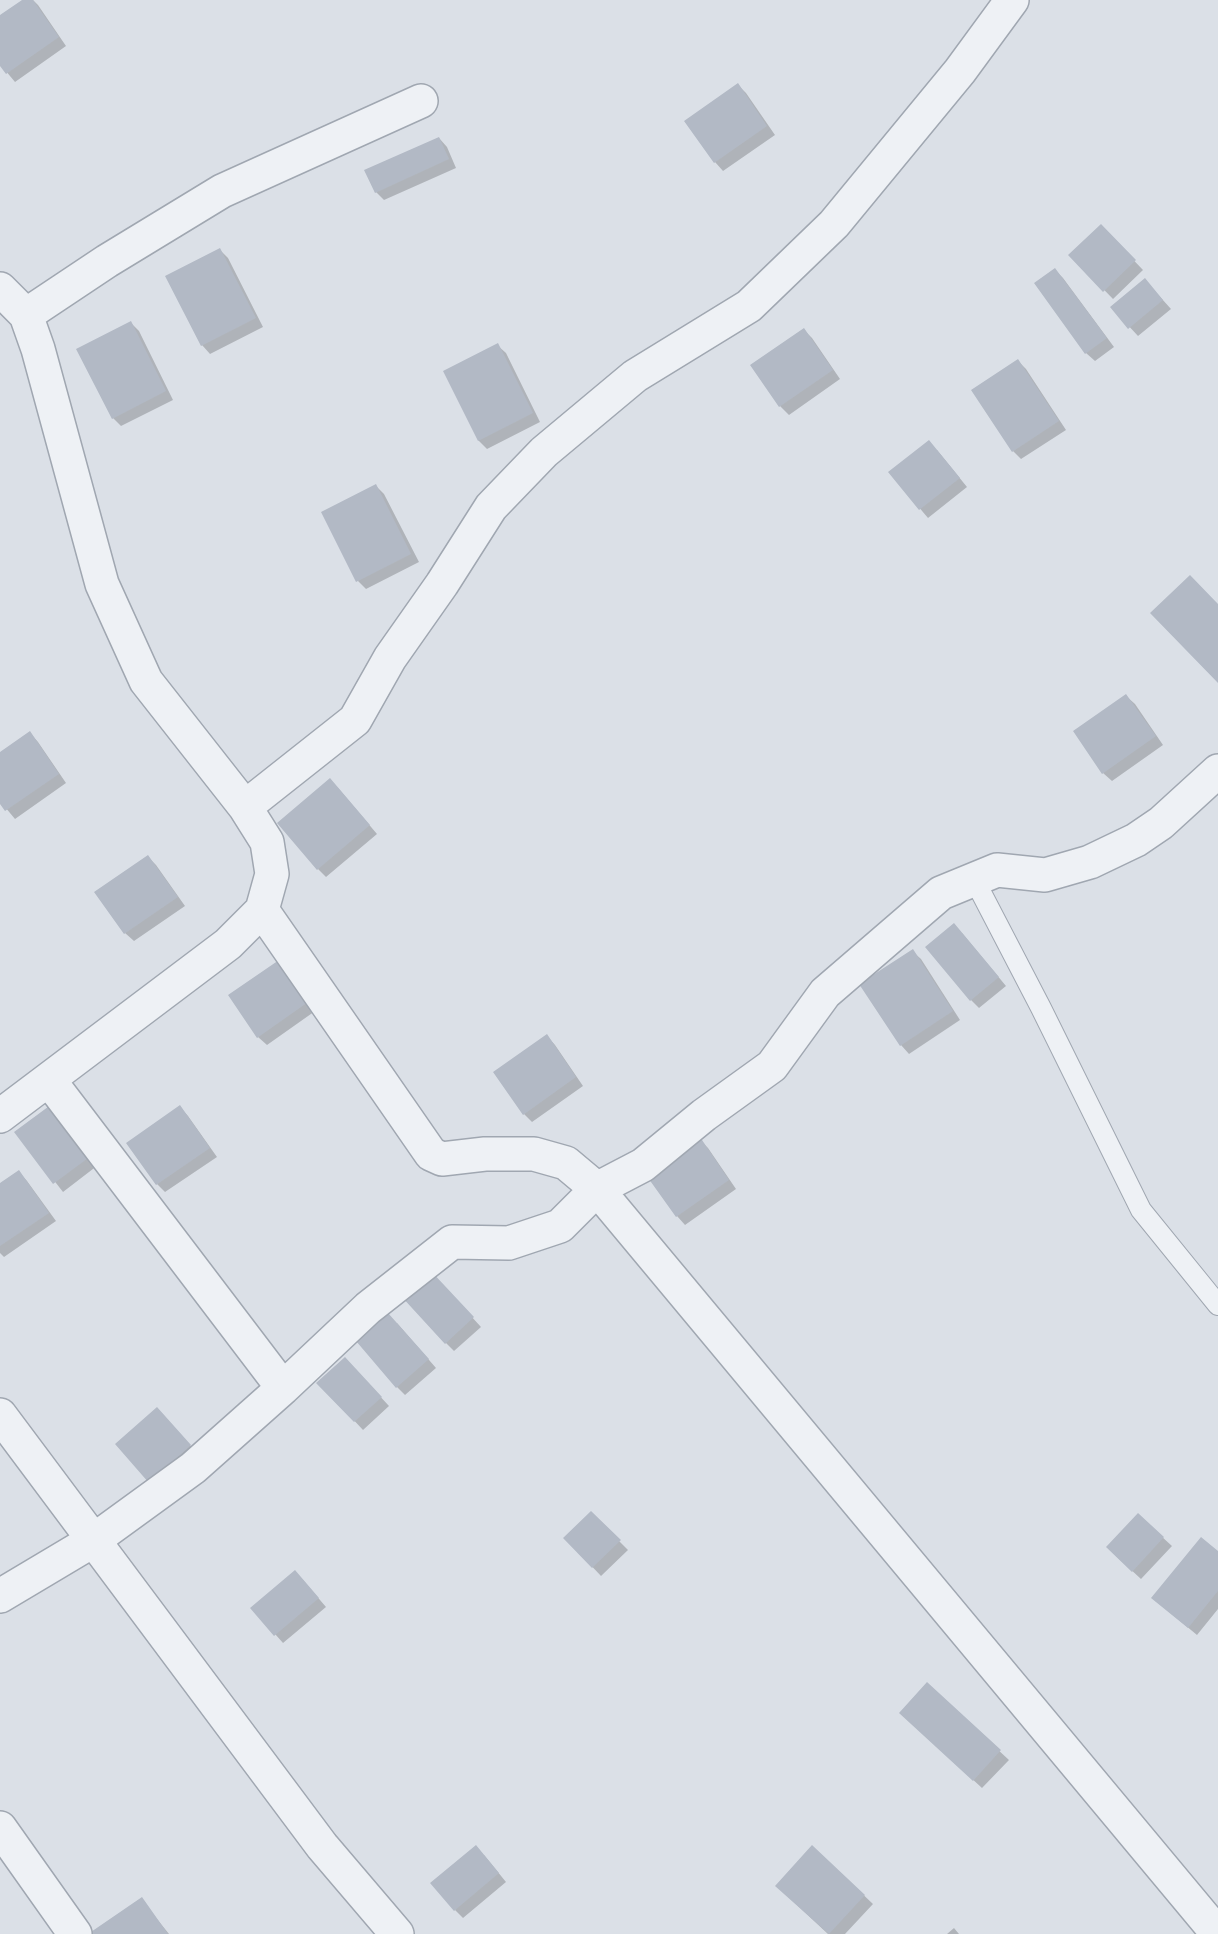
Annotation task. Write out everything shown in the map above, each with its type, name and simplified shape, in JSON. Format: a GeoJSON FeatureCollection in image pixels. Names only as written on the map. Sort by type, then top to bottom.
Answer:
{"type":"FeatureCollection","features":[{"type":"Feature","properties":{"kind":"street"},"geometry":{"type":"LineString","coordinates":[[245,807],[356,720],[390,658],[442,584],[491,507],[544,452],[626,384],[749,306],[834,224],[960,71],[1012,0]]}},
{"type":"Feature","properties":{"kind":"street"},"geometry":{"type":"LineString","coordinates":[[26,315],[107,261],[222,191],[421,100]]}},
{"type":"Feature","properties":{"kind":"street"},"geometry":{"type":"LineString","coordinates":[[0,289],[26,315],[38,349],[102,584],[146,681],[245,807],[267,842],[272,874],[262,910],[228,944],[0,1116]]}},
{"type":"Feature","properties":{"kind":"street"},"geometry":{"type":"LineString","coordinates":[[0,1596],[94,1540],[193,1468],[284,1388],[368,1308],[452,1242],[509,1243],[560,1226],[597,1189],[643,1165],[704,1115],[772,1066],[825,993],[941,892],[997,870],[1045,875],[1090,862],[1136,840],[1161,823],[1218,771]]}},
{"type":"Feature","properties":{"kind":"street"},"geometry":{"type":"LineString","coordinates":[[262,910],[431,1154],[442,1159],[485,1154],[534,1154],[566,1163],[597,1189],[1218,1934]]}},
{"type":"Feature","properties":{"kind":"street"},"geometry":{"type":"LineString","coordinates":[[49,1080],[284,1388]]}},
{"type":"Feature","properties":{"kind":"street"},"geometry":{"type":"LineString","coordinates":[[0,1415],[322,1846],[397,1934]]}},
{"type":"Feature","properties":{"kind":"street"},"geometry":{"type":"LineString","coordinates":[[0,1828],[75,1934]]}},
{"type":"Feature","properties":{"kind":"lane"},"geometry":{"type":"LineString","coordinates":[[974,879],[1141,1210],[1218,1305]]}},
{"type":"Feature","properties":{"kind":"building"},"geometry":{"type":"Polygon","coordinates":[[[22,0],[33,0],[59,37],[6,74],[0,66],[0,15],[22,0]]]}},
{"type":"Feature","properties":{"kind":"building"},"geometry":{"type":"Polygon","coordinates":[[[738,83],[767,126],[714,163],[684,121],[738,83]]]}},
{"type":"Feature","properties":{"kind":"building"},"geometry":{"type":"Polygon","coordinates":[[[439,137],[449,159],[375,193],[364,170],[439,137]]]}},
{"type":"Feature","properties":{"kind":"building"},"geometry":{"type":"Polygon","coordinates":[[[1101,224],[1136,260],[1103,292],[1068,255],[1101,224]]]}},
{"type":"Feature","properties":{"kind":"building"},"geometry":{"type":"Polygon","coordinates":[[[220,248],[256,318],[201,346],[165,276],[220,248]]]}},
{"type":"Feature","properties":{"kind":"building"},"geometry":{"type":"Polygon","coordinates":[[[1055,268],[1107,338],[1085,354],[1034,283],[1055,268]]]}},
{"type":"Feature","properties":{"kind":"building"},"geometry":{"type":"Polygon","coordinates":[[[1145,278],[1163,300],[1128,329],[1110,307],[1145,278]]]}},
{"type":"Feature","properties":{"kind":"building"},"geometry":{"type":"Polygon","coordinates":[[[131,321],[166,391],[112,419],[76,349],[131,321]]]}},
{"type":"Feature","properties":{"kind":"building"},"geometry":{"type":"Polygon","coordinates":[[[804,328],[833,370],[779,407],[750,365],[804,328]]]}},
{"type":"Feature","properties":{"kind":"building"},"geometry":{"type":"Polygon","coordinates":[[[498,343],[533,413],[478,441],[443,371],[498,343]]]}},
{"type":"Feature","properties":{"kind":"building"},"geometry":{"type":"Polygon","coordinates":[[[1018,359],[1059,421],[1012,452],[971,390],[1018,359]]]}},
{"type":"Feature","properties":{"kind":"building"},"geometry":{"type":"Polygon","coordinates":[[[929,440],[960,478],[919,510],[888,472],[929,440]]]}},
{"type":"Feature","properties":{"kind":"building"},"geometry":{"type":"Polygon","coordinates":[[[376,484],[411,554],[356,582],[321,512],[376,484]]]}},
{"type":"Feature","properties":{"kind":"building"},"geometry":{"type":"Polygon","coordinates":[[[1190,575],[1218,604],[1218,683],[1150,613],[1190,575]]]}},
{"type":"Feature","properties":{"kind":"building"},"geometry":{"type":"Polygon","coordinates":[[[1126,694],[1156,736],[1102,774],[1073,731],[1126,694]]]}},
{"type":"Feature","properties":{"kind":"building"},"geometry":{"type":"Polygon","coordinates":[[[30,731],[59,774],[5,811],[0,804],[0,752],[30,731]]]}},
{"type":"Feature","properties":{"kind":"building"},"geometry":{"type":"Polygon","coordinates":[[[330,778],[370,825],[317,870],[277,823],[330,778]]]}},
{"type":"Feature","properties":{"kind":"building"},"geometry":{"type":"Polygon","coordinates":[[[148,855],[178,897],[124,934],[94,892],[148,855]]]}},
{"type":"Feature","properties":{"kind":"building"},"geometry":{"type":"Polygon","coordinates":[[[954,923],[999,977],[970,1001],[925,947],[954,923]]]}},
{"type":"Feature","properties":{"kind":"building"},"geometry":{"type":"Polygon","coordinates":[[[913,949],[953,1011],[900,1046],[859,984],[913,949]]]}},
{"type":"Feature","properties":{"kind":"building"},"geometry":{"type":"Polygon","coordinates":[[[282,958],[311,1000],[257,1038],[228,995],[282,958]]]}},
{"type":"Feature","properties":{"kind":"building"},"geometry":{"type":"Polygon","coordinates":[[[547,1034],[576,1077],[523,1115],[493,1072],[547,1034]]]}},
{"type":"Feature","properties":{"kind":"building"},"geometry":{"type":"Polygon","coordinates":[[[56,1101],[95,1153],[53,1184],[14,1132],[56,1101]]]}},
{"type":"Feature","properties":{"kind":"building"},"geometry":{"type":"Polygon","coordinates":[[[180,1105],[210,1148],[156,1185],[126,1143],[180,1105]]]}},
{"type":"Feature","properties":{"kind":"building"},"geometry":{"type":"Polygon","coordinates":[[[700,1137],[729,1180],[676,1217],[646,1175],[700,1137]]]}},
{"type":"Feature","properties":{"kind":"building"},"geometry":{"type":"Polygon","coordinates":[[[19,1170],[49,1213],[0,1246],[0,1183],[19,1170]]]}},
{"type":"Feature","properties":{"kind":"building"},"geometry":{"type":"Polygon","coordinates":[[[430,1270],[474,1317],[445,1344],[401,1296],[430,1270]]]}},
{"type":"Feature","properties":{"kind":"building"},"geometry":{"type":"Polygon","coordinates":[[[388,1313],[429,1359],[396,1388],[356,1341],[388,1313]]]}},
{"type":"Feature","properties":{"kind":"building"},"geometry":{"type":"Polygon","coordinates":[[[345,1357],[382,1397],[354,1422],[316,1383],[345,1357]]]}},
{"type":"Feature","properties":{"kind":"building"},"geometry":{"type":"Polygon","coordinates":[[[157,1407],[191,1445],[149,1483],[115,1444],[157,1407]]]}},
{"type":"Feature","properties":{"kind":"building"},"geometry":{"type":"Polygon","coordinates":[[[591,1511],[621,1540],[592,1568],[563,1538],[591,1511]]]}},
{"type":"Feature","properties":{"kind":"building"},"geometry":{"type":"Polygon","coordinates":[[[1138,1513],[1164,1537],[1132,1572],[1106,1547],[1138,1513]]]}},
{"type":"Feature","properties":{"kind":"building"},"geometry":{"type":"Polygon","coordinates":[[[1201,1537],[1218,1551],[1218,1591],[1188,1628],[1151,1598],[1201,1537]]]}},
{"type":"Feature","properties":{"kind":"building"},"geometry":{"type":"Polygon","coordinates":[[[295,1570],[319,1598],[274,1636],[250,1608],[295,1570]]]}},
{"type":"Feature","properties":{"kind":"building"},"geometry":{"type":"Polygon","coordinates":[[[927,1682],[1001,1750],[973,1781],[899,1713],[927,1682]]]}},
{"type":"Feature","properties":{"kind":"building"},"geometry":{"type":"Polygon","coordinates":[[[476,1845],[499,1873],[454,1911],[430,1883],[476,1845]]]}},
{"type":"Feature","properties":{"kind":"building"},"geometry":{"type":"Polygon","coordinates":[[[812,1845],[865,1895],[829,1934],[775,1886],[812,1845]]]}},
{"type":"Feature","properties":{"kind":"building"},"geometry":{"type":"Polygon","coordinates":[[[142,1897],[168,1934],[88,1934],[142,1897]]]}}]}
